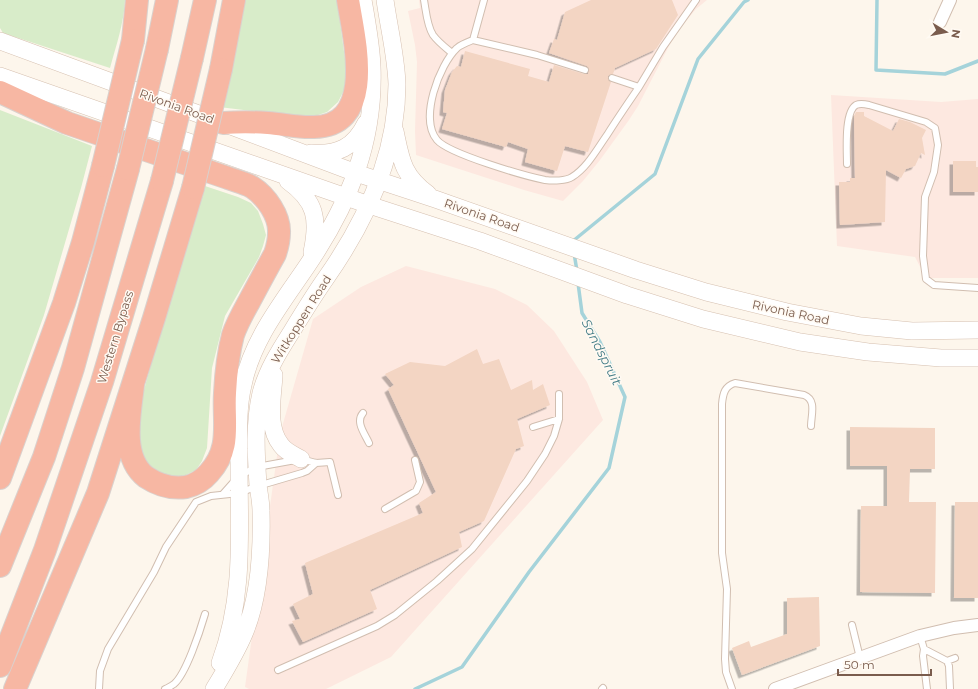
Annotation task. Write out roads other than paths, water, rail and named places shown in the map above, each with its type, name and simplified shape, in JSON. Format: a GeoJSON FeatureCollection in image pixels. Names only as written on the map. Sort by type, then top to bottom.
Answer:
{"type":"FeatureCollection","features":[{"type":"Feature","properties":{"kind":"highway"},"geometry":{"type":"LineString","coordinates":[[0,478],[64,303],[83,242],[133,40],[137,0]]}},
{"type":"Feature","properties":{"kind":"highway"},"geometry":{"type":"LineString","coordinates":[[0,566],[44,457],[73,368],[128,169],[157,49],[167,0]]}},
{"type":"Feature","properties":{"kind":"highway","name":"Western Bypass"},"geometry":{"type":"LineString","coordinates":[[0,666],[45,550],[102,382],[162,181],[205,0]]}},
{"type":"Feature","properties":{"kind":"highway"},"geometry":{"type":"LineString","coordinates":[[15,689],[98,493],[133,385],[193,188],[221,69],[234,0]]}},
{"type":"Feature","properties":{"kind":"highway"},"geometry":{"type":"LineString","coordinates":[[223,123],[267,123],[313,127],[329,124],[344,114],[351,104],[356,92],[356,59],[348,0]]}},
{"type":"Feature","properties":{"kind":"highway"},"geometry":{"type":"LineString","coordinates":[[0,92],[81,128],[252,187],[268,202],[274,213],[279,233],[278,243],[275,254],[238,322],[233,336],[227,364],[225,386],[226,437],[222,454],[217,465],[204,479],[190,486],[177,488],[164,486],[153,482],[143,474],[135,464],[130,452],[128,440],[133,385]]}},
{"type":"Feature","properties":{"kind":"main road","name":"Witkoppen Road"},"geometry":{"type":"LineString","coordinates":[[211,689],[232,628],[239,579],[241,545],[231,494],[239,476],[239,418],[242,386],[257,344],[270,321],[310,261],[347,197],[356,173],[366,140],[372,90],[372,66],[363,0]]}},
{"type":"Feature","properties":{"kind":"main road","name":"Witkoppen Road"},"geometry":{"type":"LineString","coordinates":[[214,689],[245,633],[255,598],[260,560],[261,511],[258,486],[256,436],[259,404],[262,391],[276,357],[349,245],[369,205],[388,154],[394,124],[396,72],[385,0]]}},
{"type":"Feature","properties":{"kind":"main road","name":"Rivonia Road"},"geometry":{"type":"LineString","coordinates":[[0,41],[303,152],[356,173],[435,199],[636,270],[735,300],[861,326],[912,331],[978,330]]}},
{"type":"Feature","properties":{"kind":"main road"},"geometry":{"type":"LineString","coordinates":[[0,76],[369,205],[480,241],[627,295],[703,319],[800,342],[868,352],[941,358],[978,358]]}},
{"type":"Feature","properties":{"kind":"main road"},"geometry":{"type":"LineString","coordinates":[[303,152],[330,153],[345,148],[356,139],[363,129],[370,113]]}},
{"type":"Feature","properties":{"kind":"main road"},"geometry":{"type":"LineString","coordinates":[[394,124],[406,172],[417,185],[435,199]]}},
{"type":"Feature","properties":{"kind":"main road"},"geometry":{"type":"LineString","coordinates":[[274,172],[302,192],[312,208],[316,233],[310,261]]}},
{"type":"Feature","properties":{"kind":"main road"},"geometry":{"type":"LineString","coordinates":[[276,357],[272,409],[273,429],[280,444],[286,450],[309,461]]}},
{"type":"Feature","properties":{"kind":"street"},"geometry":{"type":"LineString","coordinates":[[940,22],[950,0]]}},
{"type":"Feature","properties":{"kind":"street"},"geometry":{"type":"LineString","coordinates":[[775,689],[920,636],[954,628],[978,625]]}},
{"type":"Feature","properties":{"kind":"lane"},"geometry":{"type":"LineString","coordinates":[[424,0],[432,34],[452,53]]}},
{"type":"Feature","properties":{"kind":"lane"},"geometry":{"type":"LineString","coordinates":[[473,40],[484,0]]}},
{"type":"Feature","properties":{"kind":"lane"},"geometry":{"type":"LineString","coordinates":[[585,70],[537,55],[473,40],[458,47],[452,53],[438,78],[434,89],[431,107],[433,133],[437,140],[455,152],[504,168],[546,180],[571,178],[594,155],[696,0]]}},
{"type":"Feature","properties":{"kind":"lane"},"geometry":{"type":"LineString","coordinates":[[612,78],[639,87]]}},
{"type":"Feature","properties":{"kind":"lane"},"geometry":{"type":"LineString","coordinates":[[846,164],[848,119],[856,105],[869,105],[926,122],[935,128],[938,145],[937,156],[934,172],[925,197],[923,256],[925,276],[930,284],[939,286],[978,288]]}},
{"type":"Feature","properties":{"kind":"lane"},"geometry":{"type":"LineString","coordinates":[[732,689],[726,672],[725,659],[727,589],[722,553],[722,404],[724,391],[727,387],[736,383],[809,397],[812,403],[811,426]]}},
{"type":"Feature","properties":{"kind":"lane"},"geometry":{"type":"LineString","coordinates":[[278,670],[377,626],[396,615],[437,581],[472,549],[528,481],[545,454],[554,436],[559,419],[559,394]]}},
{"type":"Feature","properties":{"kind":"lane"},"geometry":{"type":"LineString","coordinates":[[363,413],[360,422],[369,443]]}},
{"type":"Feature","properties":{"kind":"lane"},"geometry":{"type":"LineString","coordinates":[[533,427],[559,419]]}},
{"type":"Feature","properties":{"kind":"lane"},"geometry":{"type":"LineString","coordinates":[[385,509],[416,491],[420,482],[415,460]]}},
{"type":"Feature","properties":{"kind":"lane"},"geometry":{"type":"LineString","coordinates":[[239,476],[257,467],[309,461],[330,462],[338,494]]}},
{"type":"Feature","properties":{"kind":"lane"},"geometry":{"type":"LineString","coordinates":[[99,689],[100,671],[108,649],[154,572],[172,538],[196,502],[204,498],[231,494],[302,473],[307,470],[309,461]]}},
{"type":"Feature","properties":{"kind":"lane"},"geometry":{"type":"LineString","coordinates":[[165,689],[174,684],[182,673],[190,656],[205,614]]}},
{"type":"Feature","properties":{"kind":"lane"},"geometry":{"type":"LineString","coordinates":[[852,625],[860,658]]}},
{"type":"Feature","properties":{"kind":"lane"},"geometry":{"type":"LineString","coordinates":[[920,636],[924,649],[923,656],[927,689]]}},
{"type":"Feature","properties":{"kind":"lane"},"geometry":{"type":"LineString","coordinates":[[924,649],[947,661],[949,666],[950,689]]}},
{"type":"Feature","properties":{"kind":"lane"},"geometry":{"type":"LineString","coordinates":[[947,661],[955,658]]}},
{"type":"Feature","properties":{"kind":"waterway","name":"Sandspruit"},"geometry":{"type":"LineString","coordinates":[[573,243],[573,241],[655,174],[698,59],[744,2],[748,0]]}},
{"type":"Feature","properties":{"kind":"waterway","name":"Sandspruit"},"geometry":{"type":"LineString","coordinates":[[877,0],[876,70],[945,74],[978,61]]}},
{"type":"Feature","properties":{"kind":"waterway","name":"Sandspruit"},"geometry":{"type":"LineString","coordinates":[[574,253],[577,271]]}},
{"type":"Feature","properties":{"kind":"waterway","name":"Sandspruit"},"geometry":{"type":"LineString","coordinates":[[415,689],[462,667],[529,572],[609,468],[625,397],[600,342],[582,313],[578,283]]}}]}
